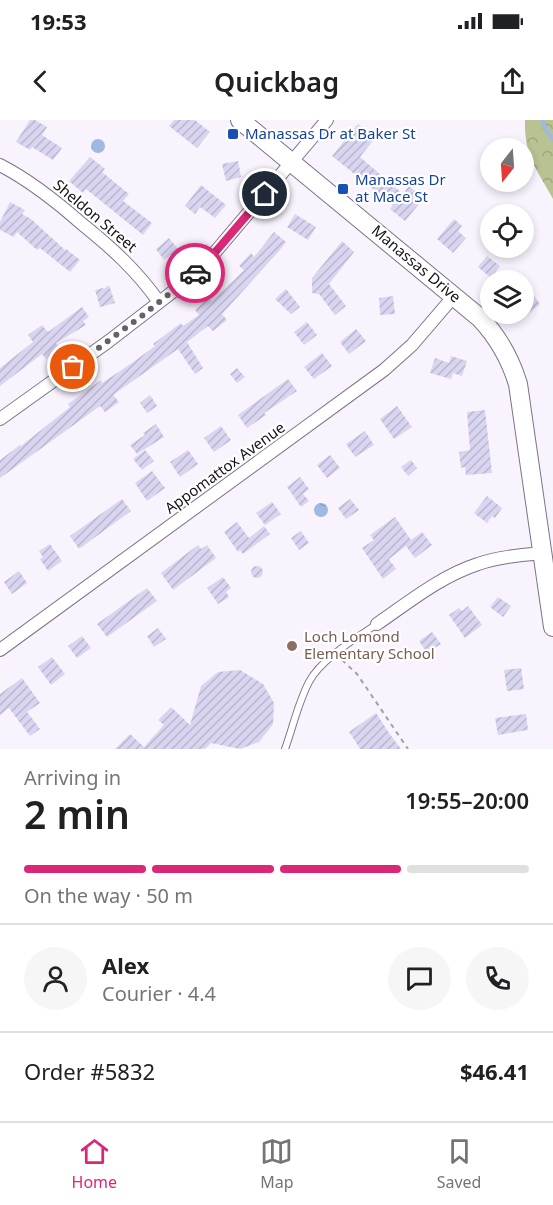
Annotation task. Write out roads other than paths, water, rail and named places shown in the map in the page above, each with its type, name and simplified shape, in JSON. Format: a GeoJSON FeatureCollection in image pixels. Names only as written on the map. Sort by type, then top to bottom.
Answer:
{"type":"FeatureCollection","features":[{"type":"Feature","properties":{"kind":"main road","name":"Manassas Drive"},"geometry":{"type":"LineString","coordinates":[[240,120],[392,244],[480,318],[494,333],[512,364],[518,384],[553,627]]}},
{"type":"Feature","properties":{"kind":"street"},"geometry":{"type":"LineString","coordinates":[[0,419],[109,341],[188,280],[211,257],[327,120]]}},
{"type":"Feature","properties":{"kind":"street","name":"Sheldon Street"},"geometry":{"type":"LineString","coordinates":[[0,165],[47,194],[121,256],[159,302]]}},
{"type":"Feature","properties":{"kind":"street","name":"Appomattox Avenue"},"geometry":{"type":"LineString","coordinates":[[0,650],[384,370],[412,345],[454,296]]}},
{"type":"Feature","properties":{"kind":"street"},"geometry":{"type":"LineString","coordinates":[[377,624],[456,573],[500,558],[542,553]]}},
{"type":"Feature","properties":{"kind":"lane"},"geometry":{"type":"LineString","coordinates":[[285,747],[309,681],[323,664],[377,624]]}},
{"type":"Feature","properties":{"kind":"water"},"geometry":{"type":"Polygon","coordinates":[[[98,139],[103,141],[105,146],[103,151],[98,153],[93,151],[91,146],[93,141],[98,139]]]}},
{"type":"Feature","properties":{"kind":"water"},"geometry":{"type":"Polygon","coordinates":[[[321,503],[326,505],[328,510],[326,515],[321,517],[316,515],[314,510],[316,505],[321,503]]]}},
{"type":"Feature","properties":{"kind":"waterway"},"geometry":{"type":"LineString","coordinates":[[542,120],[553,140]]}},
{"type":"Feature","properties":{"kind":"place","name":"Manassas Dr at Baker St"},"geometry":{"type":"Point","coordinates":[233,134]}},
{"type":"Feature","properties":{"kind":"place","name":"Manassas Dr at Mace St"},"geometry":{"type":"Point","coordinates":[343,189]}},
{"type":"Feature","properties":{"kind":"place","name":"Loch Lomond Elementary School"},"geometry":{"type":"Point","coordinates":[292,646]}}]}
